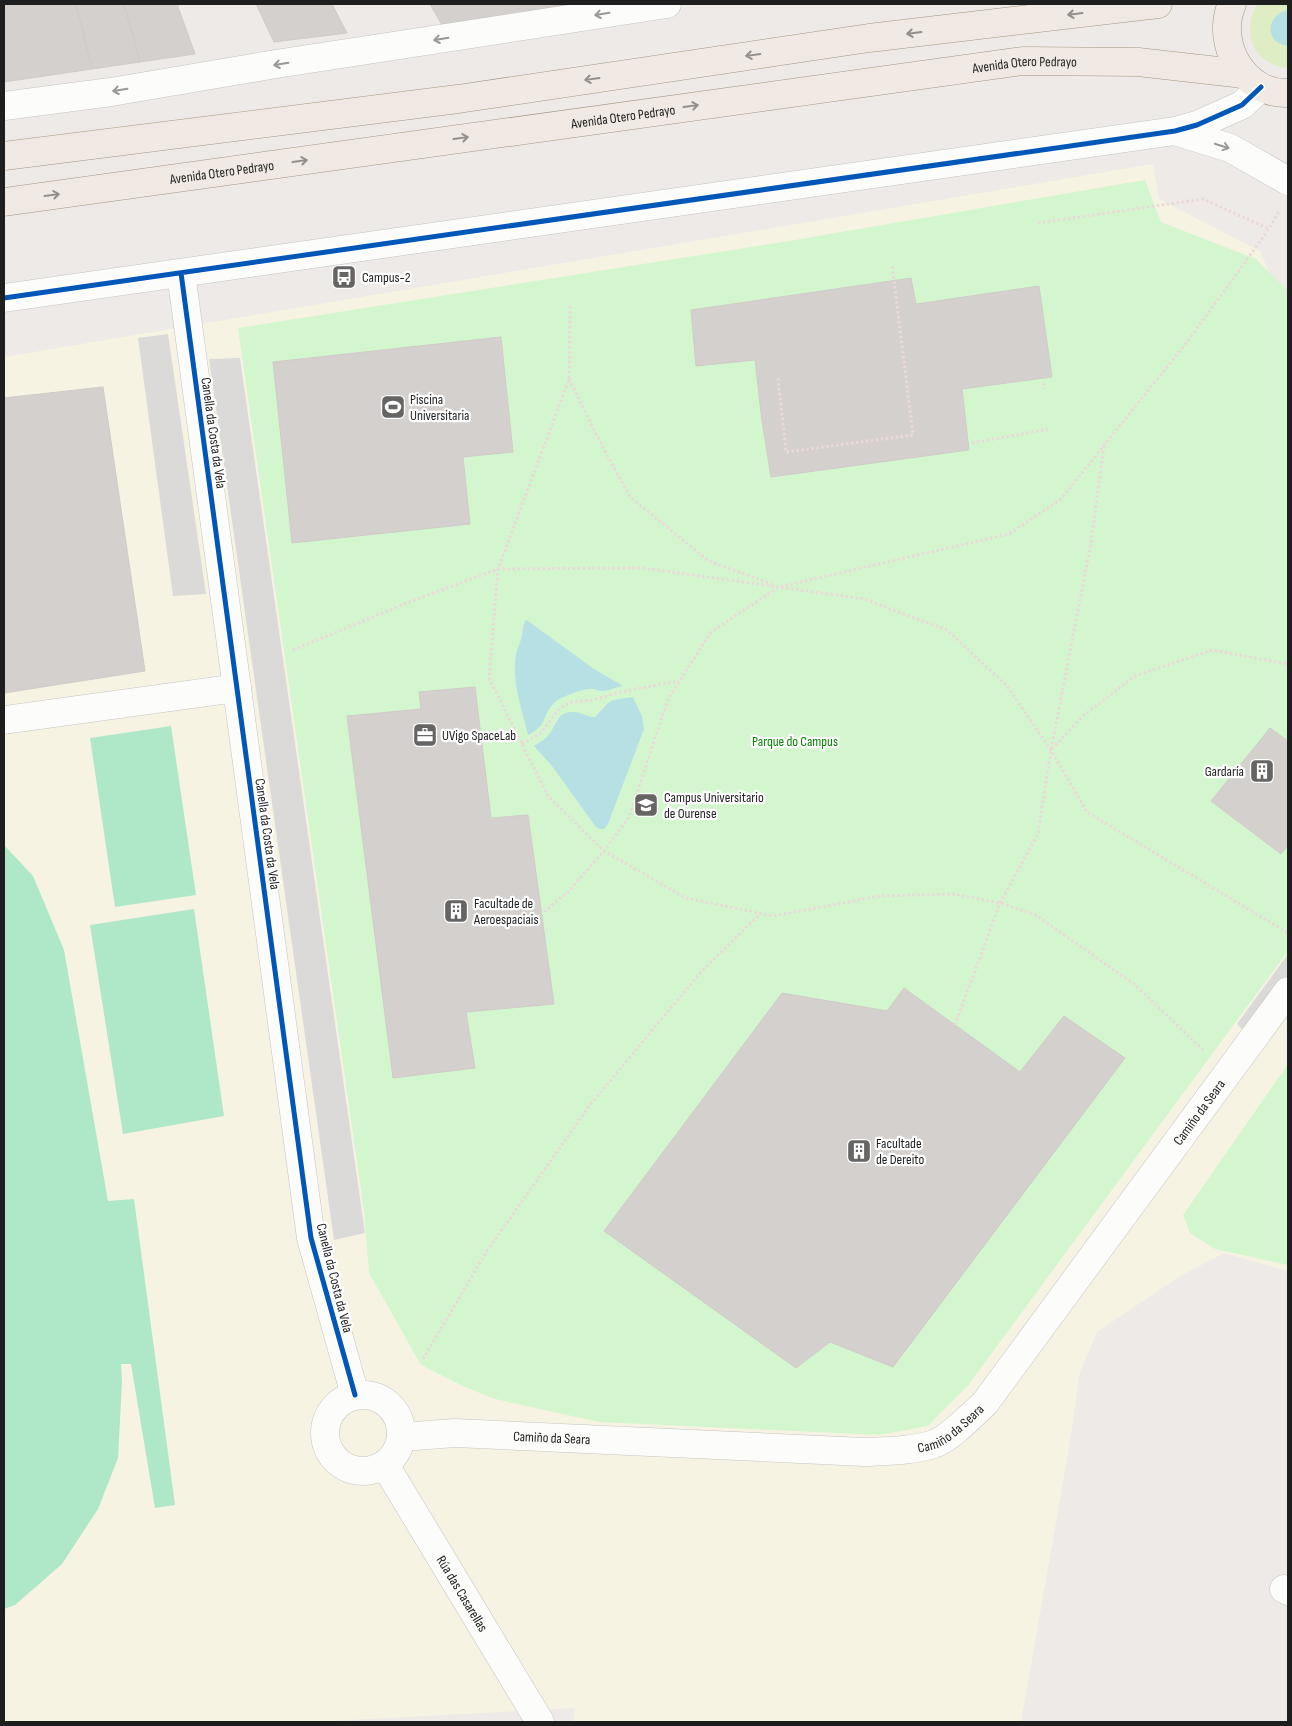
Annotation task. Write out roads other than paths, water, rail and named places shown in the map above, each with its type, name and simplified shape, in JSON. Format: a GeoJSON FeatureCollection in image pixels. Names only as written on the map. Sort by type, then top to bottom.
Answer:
{"type":"FeatureCollection","features":[{"type":"Feature","properties":{"kind":"main road"},"geometry":{"type":"LineString","coordinates":[[4,156],[458,99],[869,38],[1123,6],[1158,4]]}},
{"type":"Feature","properties":{"kind":"main road"},"geometry":{"type":"LineString","coordinates":[[1232,4],[1227,14],[1226,36],[1232,56],[1273,91]]}},
{"type":"Feature","properties":{"kind":"main road","name":"Avenida Otero Pedrayo"},"geometry":{"type":"LineString","coordinates":[[4,202],[1024,61],[1138,62],[1273,91]]}},
{"type":"Feature","properties":{"kind":"street"},"geometry":{"type":"LineString","coordinates":[[4,106],[111,92],[276,64],[667,4]]}},
{"type":"Feature","properties":{"kind":"street"},"geometry":{"type":"LineString","coordinates":[[4,298],[1175,131],[1197,124],[1273,91]]}},
{"type":"Feature","properties":{"kind":"street"},"geometry":{"type":"LineString","coordinates":[[1175,131],[1230,148],[1286,192]]}},
{"type":"Feature","properties":{"kind":"street","name":"Canella da Costa da Vela"},"geometry":{"type":"LineString","coordinates":[[181,272],[311,1238],[355,1395]]}},
{"type":"Feature","properties":{"kind":"street"},"geometry":{"type":"LineString","coordinates":[[4,720],[237,688]]}},
{"type":"Feature","properties":{"kind":"street","name":"Camiño da Seara"},"geometry":{"type":"LineString","coordinates":[[401,1437],[455,1433],[864,1452],[904,1450],[935,1444],[961,1426],[985,1403],[1288,991]]}},
{"type":"Feature","properties":{"kind":"street"},"geometry":{"type":"LineString","coordinates":[[364,1394],[373,1395],[389,1404],[399,1419],[401,1437],[399,1448],[385,1465],[361,1472],[349,1469],[330,1454],[324,1430],[327,1418],[334,1407],[355,1395],[364,1394]]}},
{"type":"Feature","properties":{"kind":"street","name":"Rúa das Casarellas"},"geometry":{"type":"LineString","coordinates":[[385,1465],[540,1722]]}},
{"type":"Feature","properties":{"kind":"water"},"geometry":{"type":"Polygon","coordinates":[[[1286,10],[1288,11],[1288,46],[1280,44],[1275,40],[1270,30],[1274,19],[1286,10]]]}},
{"type":"Feature","properties":{"kind":"water"},"geometry":{"type":"Polygon","coordinates":[[[526,620],[594,669],[623,686],[602,691],[586,689],[560,699],[547,712],[539,728],[528,735],[515,674],[516,654],[526,620]]]}},
{"type":"Feature","properties":{"kind":"water"},"geometry":{"type":"Polygon","coordinates":[[[633,697],[642,716],[644,729],[608,824],[604,829],[600,829],[596,827],[552,766],[534,746],[548,735],[563,714],[574,712],[595,717],[613,700],[633,697]]]}},
{"type":"Feature","properties":{"kind":"place","name":"Campus-2"},"geometry":{"type":"Point","coordinates":[344,277]}},
{"type":"Feature","properties":{"kind":"place","name":"Piscina Universitaria"},"geometry":{"type":"Point","coordinates":[393,407]}},
{"type":"Feature","properties":{"kind":"place","name":"UVigo SpaceLab"},"geometry":{"type":"Point","coordinates":[425,735]}},
{"type":"Feature","properties":{"kind":"place","name":"Gardaría"},"geometry":{"type":"Point","coordinates":[1262,771]}},
{"type":"Feature","properties":{"kind":"place","name":"Campus Universitario de Ourense"},"geometry":{"type":"Point","coordinates":[646,805]}},
{"type":"Feature","properties":{"kind":"place","name":"Facultade de Aeroespaciais"},"geometry":{"type":"Point","coordinates":[456,911]}},
{"type":"Feature","properties":{"kind":"place","name":"Facultade de Dereito"},"geometry":{"type":"Point","coordinates":[859,1151]}},
{"type":"Feature","properties":{"kind":"park label","name":"Parque do Campus"},"geometry":{"type":"Point","coordinates":[795,741]}}]}
